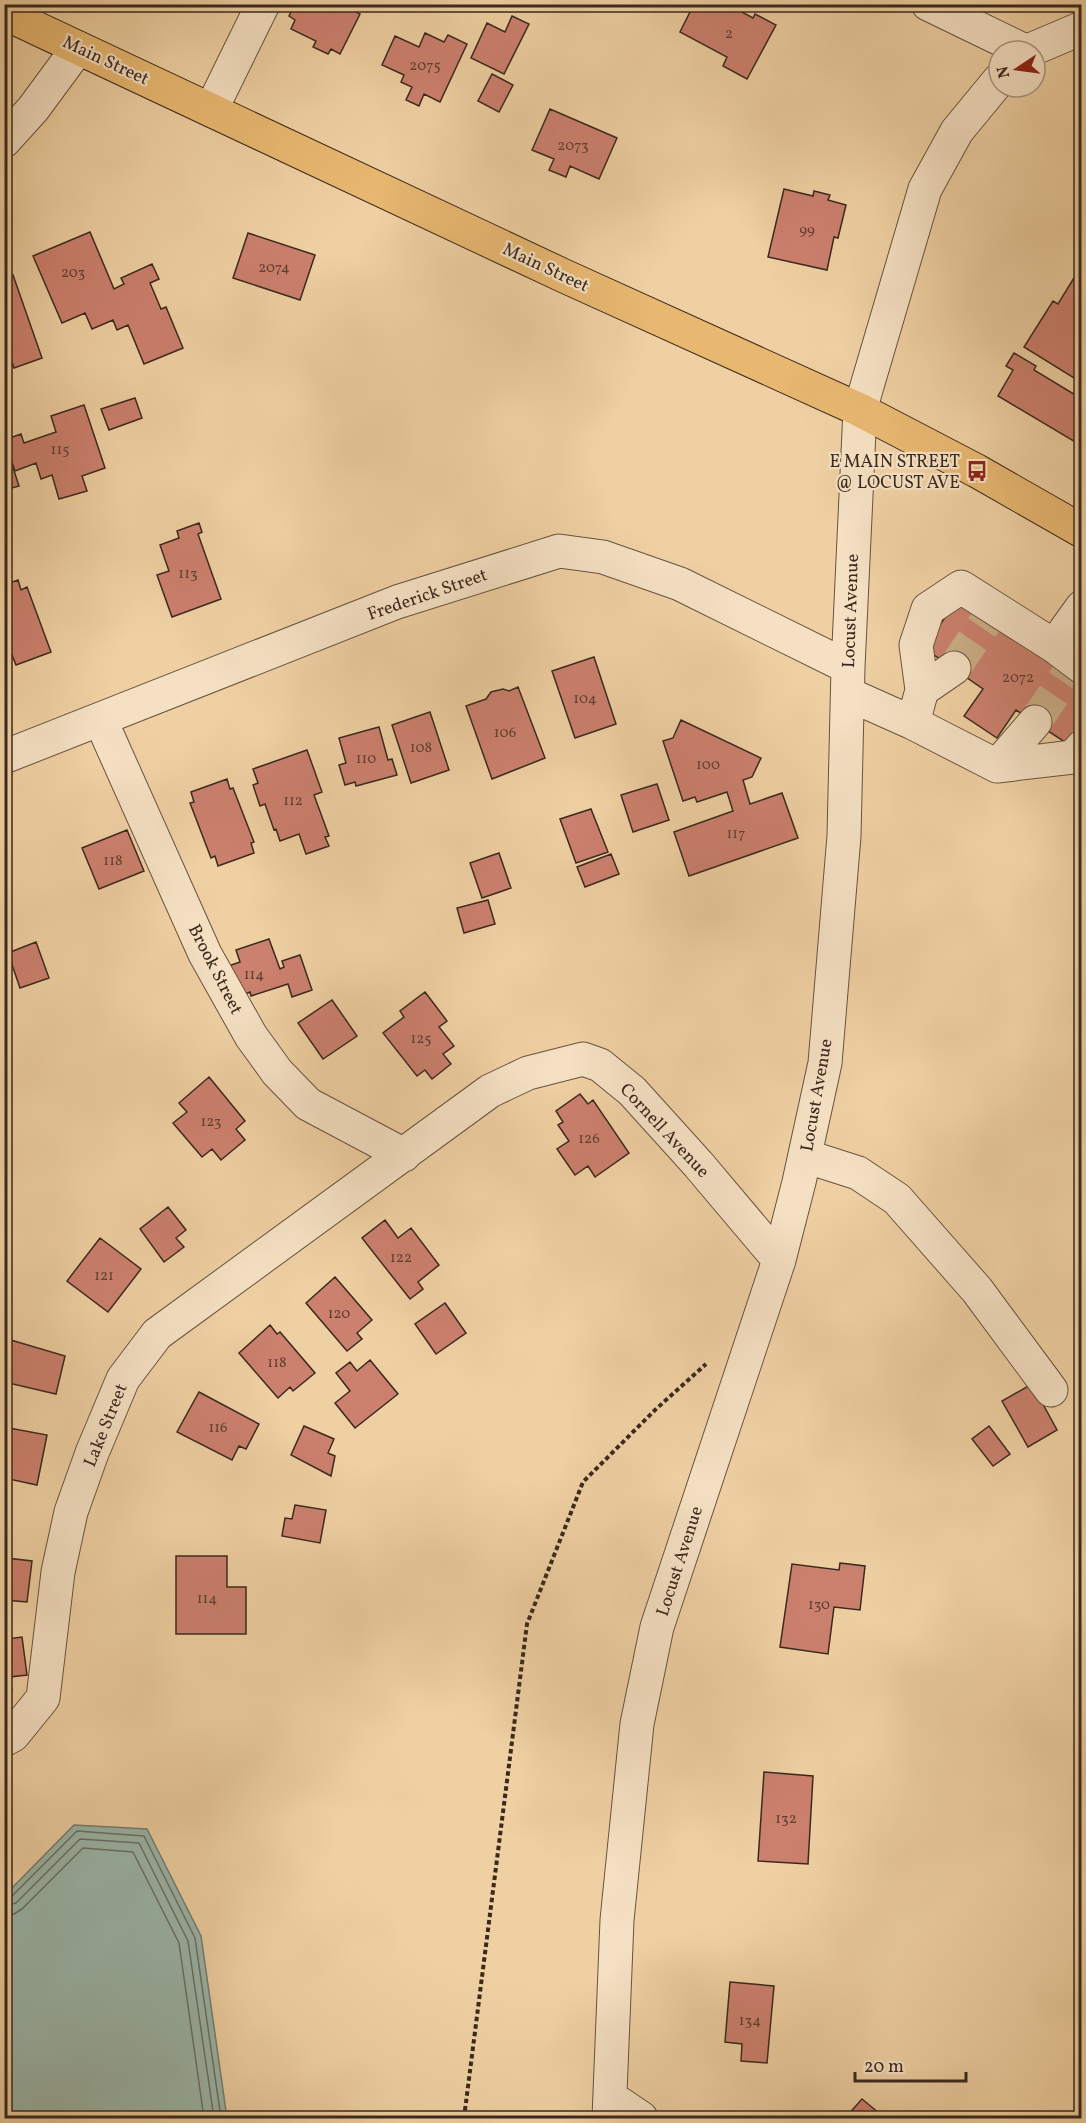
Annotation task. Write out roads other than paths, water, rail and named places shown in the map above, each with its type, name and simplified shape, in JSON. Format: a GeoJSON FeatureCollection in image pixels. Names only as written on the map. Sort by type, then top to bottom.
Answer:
{"type":"FeatureCollection","features":[{"type":"Feature","properties":{"kind":"main road","name":"Main Street"},"geometry":{"type":"LineString","coordinates":[[4,13],[573,279],[860,410],[977,471],[1082,531]]}},
{"type":"Feature","properties":{"kind":"street"},"geometry":{"type":"LineString","coordinates":[[928,4],[1001,39]]}},
{"type":"Feature","properties":{"kind":"street"},"geometry":{"type":"LineString","coordinates":[[211,110],[250,10]]}},
{"type":"Feature","properties":{"kind":"street"},"geometry":{"type":"LineString","coordinates":[[1047,42],[1082,28]]}},
{"type":"Feature","properties":{"kind":"street"},"geometry":{"type":"LineString","coordinates":[[4,141],[33,109],[78,48]]}},
{"type":"Feature","properties":{"kind":"street","name":"Locust Avenue"},"geometry":{"type":"LineString","coordinates":[[610,2108],[617,1920],[637,1724],[657,1628],[779,1260],[825,1063],[844,836],[848,680],[860,410],[925,189],[957,131],[987,95]]}},
{"type":"Feature","properties":{"kind":"street","name":"Frederick Street"},"geometry":{"type":"LineString","coordinates":[[4,757],[101,721],[397,602],[559,551],[603,557],[680,584],[848,680],[913,723],[997,766]]}},
{"type":"Feature","properties":{"kind":"street"},"geometry":{"type":"LineString","coordinates":[[913,723],[922,690],[916,645],[928,609],[961,587],[990,614],[1070,662],[1082,607]]}},
{"type":"Feature","properties":{"kind":"street"},"geometry":{"type":"LineString","coordinates":[[922,690],[954,668]]}},
{"type":"Feature","properties":{"kind":"street","name":"Brook Street"},"geometry":{"type":"LineString","coordinates":[[101,721],[205,954],[251,1036],[277,1072],[308,1104],[404,1155]]}},
{"type":"Feature","properties":{"kind":"street"},"geometry":{"type":"LineString","coordinates":[[997,766],[1035,722]]}},
{"type":"Feature","properties":{"kind":"street"},"geometry":{"type":"LineString","coordinates":[[997,766],[1073,757],[1082,747]]}},
{"type":"Feature","properties":{"kind":"street","name":"Cornell Avenue"},"geometry":{"type":"LineString","coordinates":[[404,1155],[490,1091],[528,1073],[583,1059],[600,1065],[632,1091],[698,1164],[779,1260]]}},
{"type":"Feature","properties":{"kind":"street","name":"Lake Street"},"geometry":{"type":"LineString","coordinates":[[4,1740],[13,1735],[43,1698],[58,1572],[71,1512],[92,1453],[123,1379],[157,1334],[404,1155]]}},
{"type":"Feature","properties":{"kind":"street"},"geometry":{"type":"LineString","coordinates":[[805,1156],[858,1173],[897,1199],[977,1290],[1052,1390]]}},
{"type":"Feature","properties":{"kind":"street"},"geometry":{"type":"LineString","coordinates":[[610,2108],[641,2118]]}},
{"type":"Feature","properties":{"kind":"water"},"geometry":{"type":"Polygon","coordinates":[[[74,1825],[147,1829],[201,1936],[227,2118],[5,2118],[5,1895],[74,1825]]]}},
{"type":"Feature","properties":{"kind":"tunnel"},"geometry":{"type":"LineString","coordinates":[[954,668],[987,620]]}},
{"type":"Feature","properties":{"kind":"tunnel"},"geometry":{"type":"LineString","coordinates":[[1035,722],[1067,675]]}},
{"type":"Feature","properties":{"kind":"place","name":"E MAIN STREET @ LOCUST AVE"},"geometry":{"type":"Point","coordinates":[977,471]}}]}
